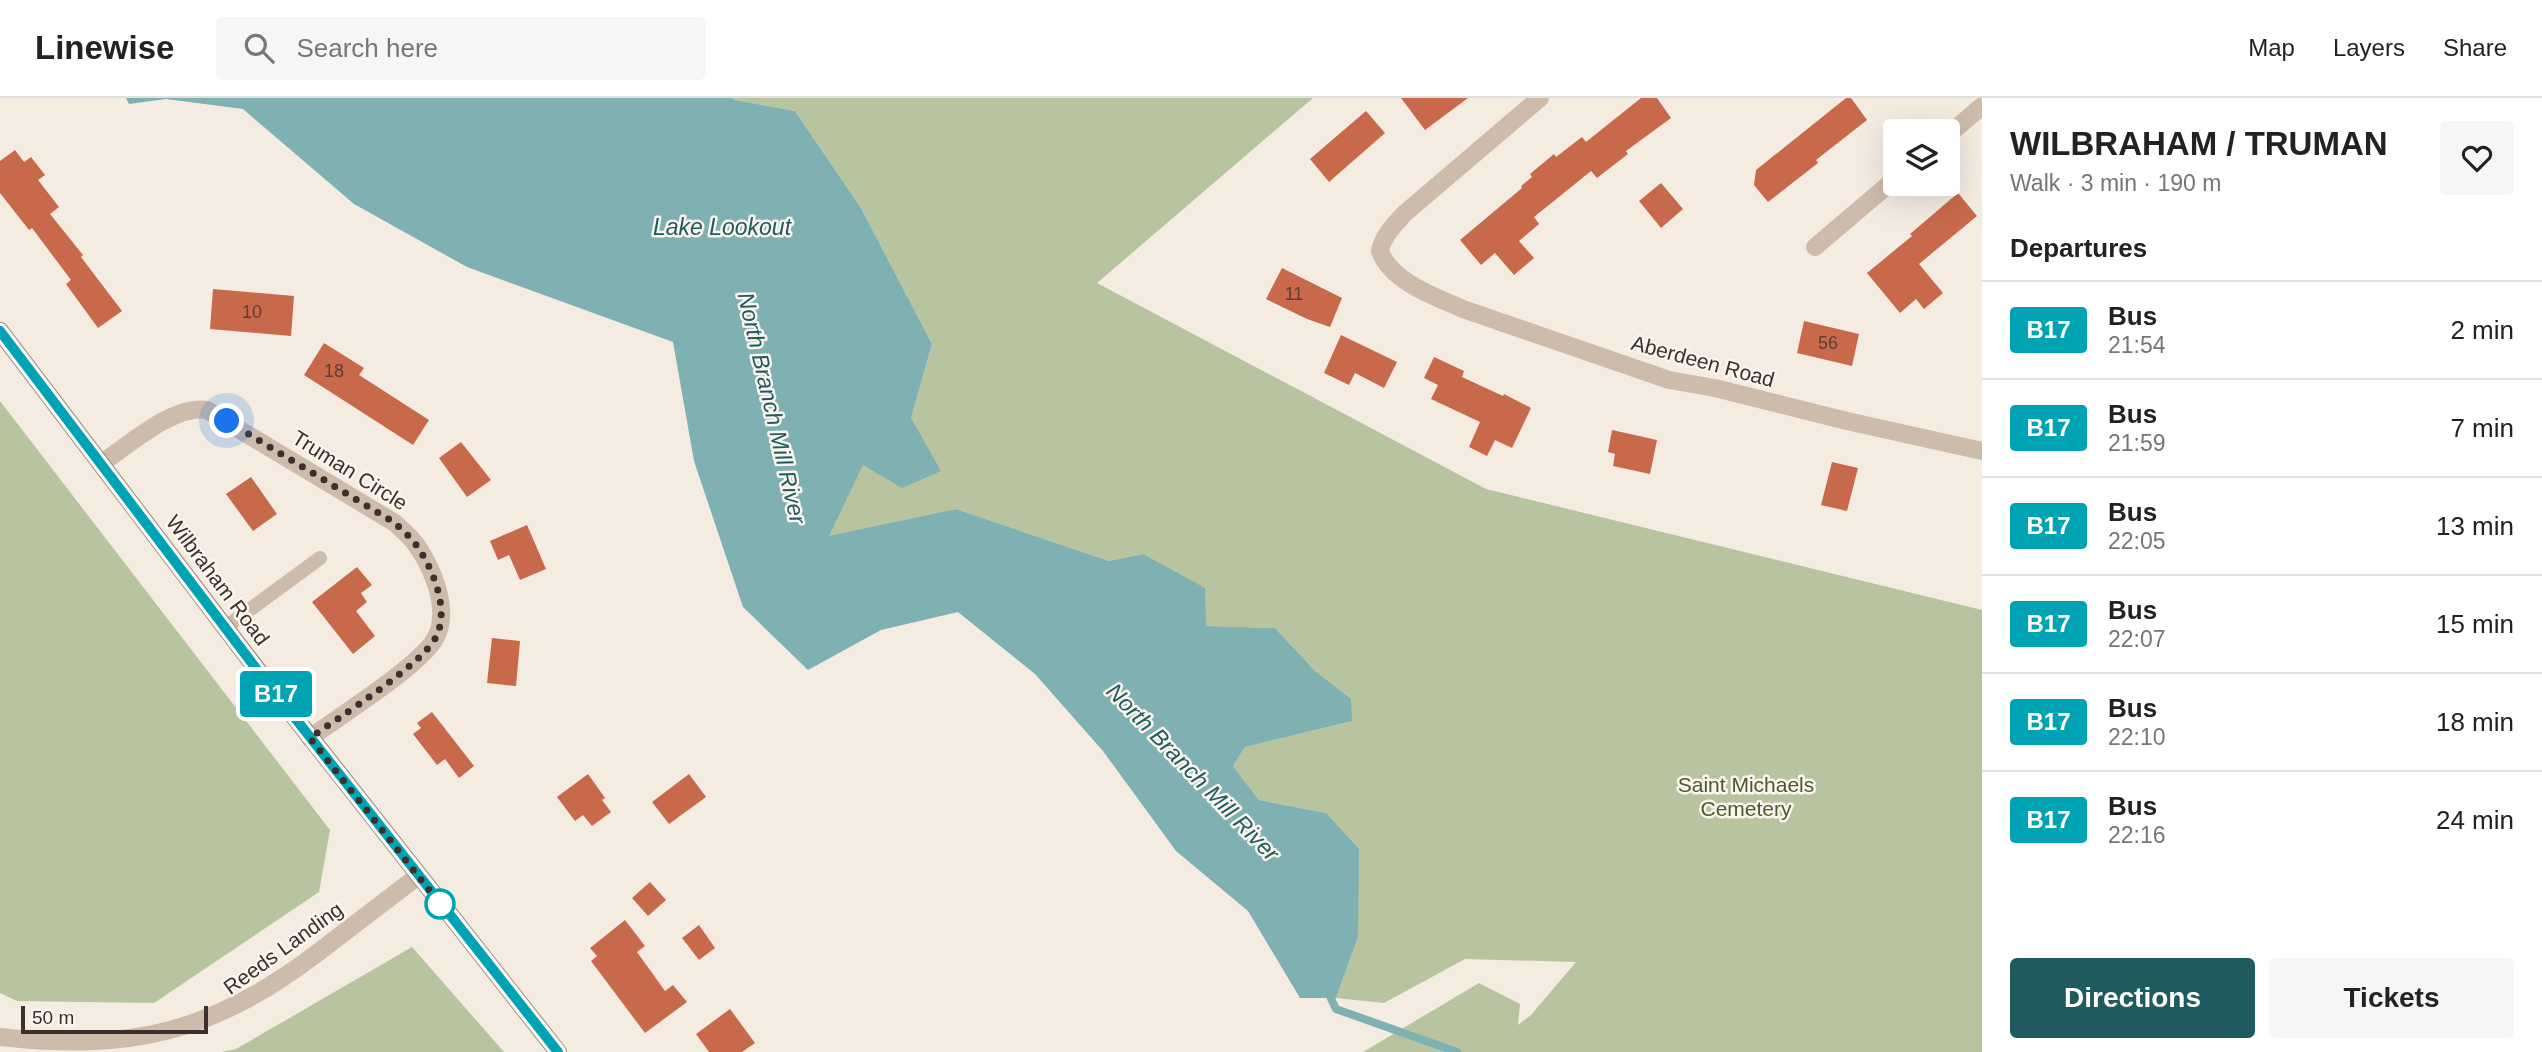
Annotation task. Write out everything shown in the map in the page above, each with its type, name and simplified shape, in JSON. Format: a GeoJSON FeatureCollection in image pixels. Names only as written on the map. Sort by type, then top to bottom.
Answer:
{"type":"FeatureCollection","features":[{"type":"Feature","properties":{"kind":"main road","name":"Wilbraham Road"},"geometry":{"type":"LineString","coordinates":[[0,331],[310,738],[558,1052]]}},
{"type":"Feature","properties":{"kind":"street","name":"Aberdeen Road"},"geometry":{"type":"LineString","coordinates":[[1540,98],[1404,214],[1381,245],[1380,251],[1387,264],[1412,284],[1463,309],[1669,380],[1715,388],[1982,451]]}},
{"type":"Feature","properties":{"kind":"street"},"geometry":{"type":"LineString","coordinates":[[1960,125],[1982,106]]}},
{"type":"Feature","properties":{"kind":"street"},"geometry":{"type":"LineString","coordinates":[[1815,247],[1883,189]]}},
{"type":"Feature","properties":{"kind":"street","name":"Truman Circle"},"geometry":{"type":"LineString","coordinates":[[102,463],[172,416],[196,408],[206,410],[395,523],[417,545],[439,598],[441,617],[437,636],[416,661],[310,738]]}},
{"type":"Feature","properties":{"kind":"street","name":"Reeds Landing"},"geometry":{"type":"LineString","coordinates":[[0,1037],[45,1048],[103,1051],[153,1044],[192,1032],[264,993],[418,876]]}},
{"type":"Feature","properties":{"kind":"lane"},"geometry":{"type":"LineString","coordinates":[[226,628],[320,558]]}},
{"type":"Feature","properties":{"kind":"green space","name":"Saint Michaels Cemetery"},"geometry":{"type":"Polygon","coordinates":[[[732,98],[1313,98],[1097,283],[1486,489],[1982,610],[1982,1052],[1363,1052],[1479,983],[1520,1004],[1518,1025],[1531,1015],[1576,962],[1465,959],[1384,1003],[1336,998],[1358,937],[1326,813],[1259,800],[1233,766],[1245,747],[1352,721],[1316,672],[1275,628],[1205,626],[1143,554],[1109,561],[956,509],[828,537],[863,464],[911,418],[932,344],[861,208],[795,111],[732,98]]]}},
{"type":"Feature","properties":{"kind":"green space"},"geometry":{"type":"Polygon","coordinates":[[[0,401],[330,830],[319,892],[154,1003],[17,1001],[0,993],[0,401]]]}},
{"type":"Feature","properties":{"kind":"green space"},"geometry":{"type":"Polygon","coordinates":[[[412,947],[504,1052],[222,1052],[236,1049],[412,947]]]}},
{"type":"Feature","properties":{"kind":"water","name":"Lake Lookout"},"geometry":{"type":"Polygon","coordinates":[[[126,98],[732,98],[795,111],[861,208],[932,344],[911,418],[941,471],[902,488],[863,465],[829,536],[956,509],[1109,561],[1143,554],[1205,588],[1206,626],[1275,628],[1316,672],[1351,699],[1352,721],[1245,747],[1233,766],[1259,800],[1326,813],[1359,849],[1358,937],[1336,998],[1300,998],[1248,911],[1176,851],[1103,751],[1035,674],[958,612],[881,630],[808,670],[743,607],[694,461],[673,342],[467,267],[354,204],[243,109],[166,99],[129,104],[126,98]]]}},
{"type":"Feature","properties":{"kind":"building"},"geometry":{"type":"Polygon","coordinates":[[[1401,98],[1468,98],[1425,130],[1401,98]]]}},
{"type":"Feature","properties":{"kind":"building"},"geometry":{"type":"Polygon","coordinates":[[[1641,98],[1657,98],[1671,118],[1626,151],[1628,154],[1597,178],[1591,171],[1534,217],[1539,224],[1519,241],[1534,258],[1514,275],[1495,253],[1481,265],[1460,240],[1522,188],[1532,177],[1530,174],[1554,154],[1556,157],[1582,137],[1586,142],[1641,98]]]}},
{"type":"Feature","properties":{"kind":"building"},"geometry":{"type":"Polygon","coordinates":[[[1846,98],[1851,98],[1867,120],[1768,202],[1754,185],[1756,170],[1846,98]]]}},
{"type":"Feature","properties":{"kind":"building"},"geometry":{"type":"Polygon","coordinates":[[[1366,111],[1385,133],[1329,182],[1310,159],[1366,111]]]}},
{"type":"Feature","properties":{"kind":"building"},"geometry":{"type":"Polygon","coordinates":[[[15,150],[24,162],[31,157],[45,175],[38,180],[59,207],[50,214],[122,311],[98,328],[66,284],[71,280],[32,228],[29,230],[0,193],[0,161],[15,150]]]}},
{"type":"Feature","properties":{"kind":"building"},"geometry":{"type":"Polygon","coordinates":[[[1661,183],[1683,209],[1661,228],[1639,201],[1661,183]]]}},
{"type":"Feature","properties":{"kind":"building"},"geometry":{"type":"Polygon","coordinates":[[[1960,195],[1977,216],[1919,264],[1943,293],[1924,309],[1916,299],[1900,313],[1867,273],[1912,236],[1910,234],[1954,196],[1960,195]]]}},
{"type":"Feature","properties":{"kind":"building"},"geometry":{"type":"Polygon","coordinates":[[[1282,268],[1342,298],[1330,327],[1266,299],[1282,268]]]}},
{"type":"Feature","properties":{"kind":"building"},"geometry":{"type":"Polygon","coordinates":[[[213,289],[294,296],[291,336],[210,329],[213,289]]]}},
{"type":"Feature","properties":{"kind":"building"},"geometry":{"type":"Polygon","coordinates":[[[1804,321],[1859,334],[1852,366],[1797,353],[1804,321]]]}},
{"type":"Feature","properties":{"kind":"building"},"geometry":{"type":"Polygon","coordinates":[[[1341,335],[1397,362],[1384,388],[1355,373],[1349,385],[1324,373],[1341,335]]]}},
{"type":"Feature","properties":{"kind":"building"},"geometry":{"type":"Polygon","coordinates":[[[324,343],[364,368],[359,375],[429,420],[413,445],[304,375],[324,343]]]}},
{"type":"Feature","properties":{"kind":"building"},"geometry":{"type":"Polygon","coordinates":[[[1434,357],[1464,371],[1462,377],[1531,408],[1512,448],[1495,440],[1487,456],[1469,447],[1480,422],[1431,399],[1438,385],[1424,378],[1434,357]]]}},
{"type":"Feature","properties":{"kind":"building"},"geometry":{"type":"Polygon","coordinates":[[[1612,430],[1657,440],[1650,474],[1613,466],[1615,454],[1608,452],[1612,430]]]}},
{"type":"Feature","properties":{"kind":"building"},"geometry":{"type":"Polygon","coordinates":[[[461,442],[491,480],[467,497],[439,458],[461,442]]]}},
{"type":"Feature","properties":{"kind":"building"},"geometry":{"type":"Polygon","coordinates":[[[1832,462],[1858,468],[1847,511],[1821,505],[1832,462]]]}},
{"type":"Feature","properties":{"kind":"building"},"geometry":{"type":"Polygon","coordinates":[[[251,477],[277,514],[253,531],[226,494],[251,477]]]}},
{"type":"Feature","properties":{"kind":"building"},"geometry":{"type":"Polygon","coordinates":[[[527,525],[546,569],[520,580],[509,555],[498,560],[490,541],[527,525]]]}},
{"type":"Feature","properties":{"kind":"building"},"geometry":{"type":"Polygon","coordinates":[[[357,567],[372,585],[361,593],[367,602],[356,611],[375,636],[353,654],[312,602],[357,567]]]}},
{"type":"Feature","properties":{"kind":"building"},"geometry":{"type":"Polygon","coordinates":[[[492,638],[520,641],[516,686],[487,683],[492,638]]]}},
{"type":"Feature","properties":{"kind":"building"},"geometry":{"type":"Polygon","coordinates":[[[432,712],[474,766],[459,778],[445,759],[437,765],[413,734],[421,728],[417,723],[432,712]]]}},
{"type":"Feature","properties":{"kind":"building"},"geometry":{"type":"Polygon","coordinates":[[[588,774],[605,798],[602,800],[611,812],[592,826],[583,815],[575,821],[557,797],[588,774]]]}},
{"type":"Feature","properties":{"kind":"building"},"geometry":{"type":"Polygon","coordinates":[[[689,774],[706,797],[669,824],[652,802],[689,774]]]}},
{"type":"Feature","properties":{"kind":"building"},"geometry":{"type":"Polygon","coordinates":[[[650,882],[666,900],[648,916],[632,898],[650,882]]]}},
{"type":"Feature","properties":{"kind":"building"},"geometry":{"type":"Polygon","coordinates":[[[625,920],[645,946],[637,952],[665,991],[673,985],[687,1002],[645,1033],[591,961],[597,956],[590,948],[625,920]]]}},
{"type":"Feature","properties":{"kind":"building"},"geometry":{"type":"Polygon","coordinates":[[[699,925],[715,948],[699,960],[682,938],[699,925]]]}},
{"type":"Feature","properties":{"kind":"building"},"geometry":{"type":"Polygon","coordinates":[[[730,1009],[755,1043],[742,1052],[709,1052],[696,1034],[730,1009]]]}},
{"type":"Feature","properties":{"kind":"waterway","name":"North Branch Mill River"},"geometry":{"type":"LineString","coordinates":[[1326,988],[1336,1009],[1457,1052]]}},
{"type":"Feature","properties":{"kind":"bus line","name":"B17"},"geometry":{"type":"LineString","coordinates":[[0,331],[258,671],[558,1052]]}},
{"type":"Feature","properties":{"kind":"route"},"geometry":{"type":"LineString","coordinates":[[227,421],[395,523],[417,545],[428,567],[441,608],[437,636],[432,645],[416,661],[310,738],[440,904]]}}]}
